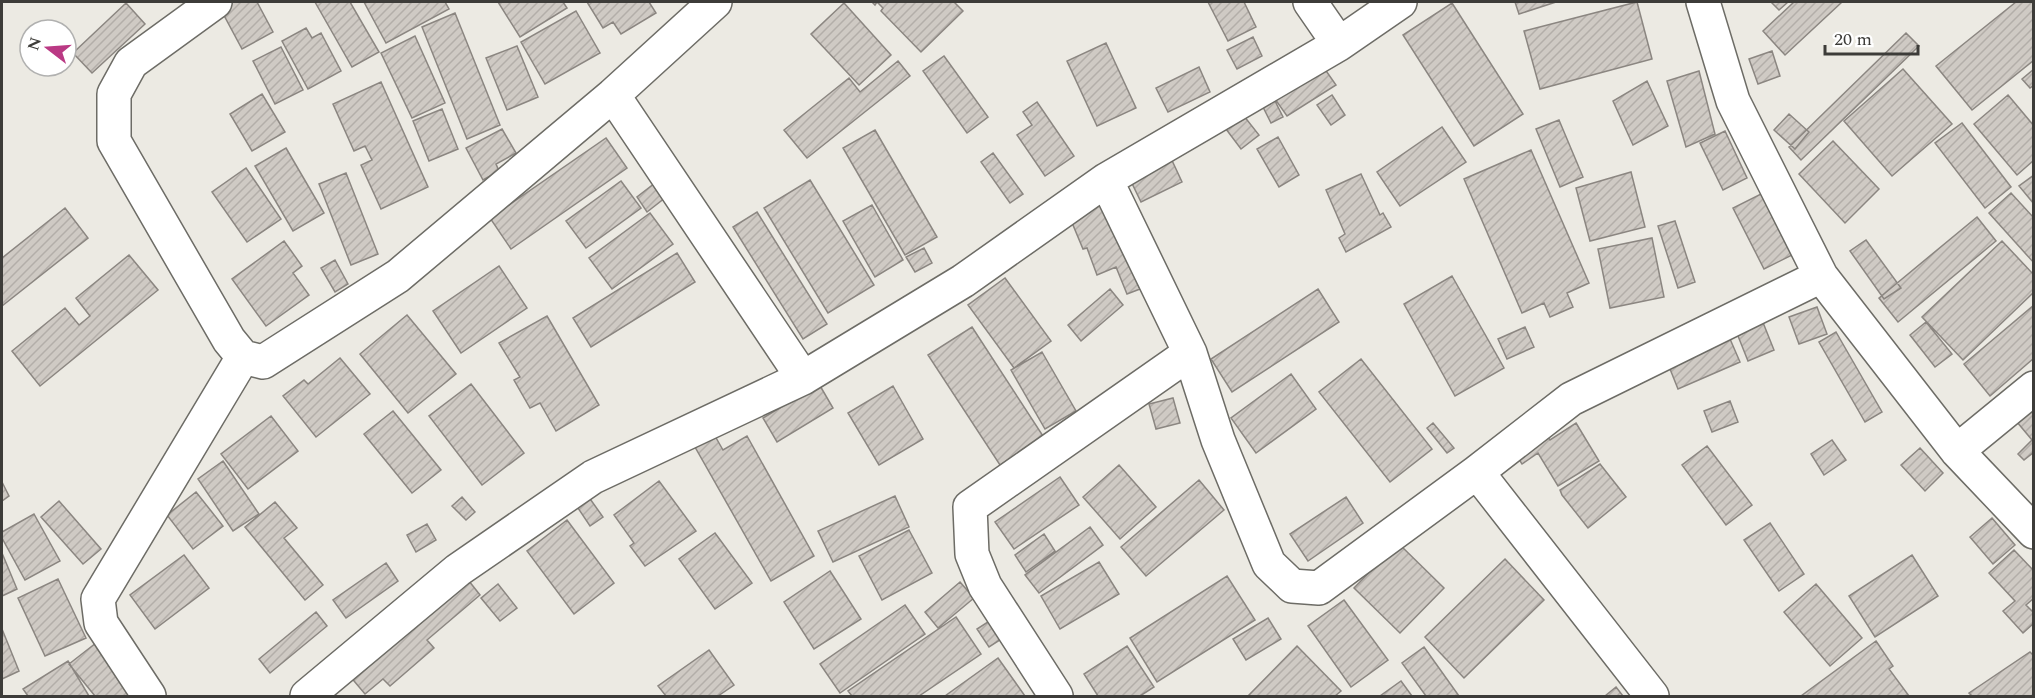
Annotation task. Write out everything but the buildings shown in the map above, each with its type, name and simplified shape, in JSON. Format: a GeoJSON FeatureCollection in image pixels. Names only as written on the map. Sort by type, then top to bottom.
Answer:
{"type":"FeatureCollection","features":[{"type":"Feature","properties":{"kind":"street"},"geometry":{"type":"LineString","coordinates":[[215,2],[131,63],[114,94],[114,141],[229,340],[243,357],[263,362],[398,276],[613,95],[714,2]]}},
{"type":"Feature","properties":{"kind":"street"},"geometry":{"type":"LineString","coordinates":[[1310,2],[1339,44]]}},
{"type":"Feature","properties":{"kind":"street"},"geometry":{"type":"LineString","coordinates":[[307,696],[458,570],[593,477],[803,378],[963,281],[1106,180],[1339,44],[1400,2]]}},
{"type":"Feature","properties":{"kind":"street"},"geometry":{"type":"LineString","coordinates":[[1703,2],[1733,101],[1821,276],[1958,451],[2034,532]]}},
{"type":"Feature","properties":{"kind":"street"},"geometry":{"type":"LineString","coordinates":[[613,95],[803,378]]}},
{"type":"Feature","properties":{"kind":"street"},"geometry":{"type":"LineString","coordinates":[[1106,180],[1190,353],[1218,440],[1269,564],[1292,586],[1319,588],[1477,472],[1570,399],[1821,276]]}},
{"type":"Feature","properties":{"kind":"street"},"geometry":{"type":"LineString","coordinates":[[1056,696],[985,586],[972,554],[970,507],[1190,353]]}},
{"type":"Feature","properties":{"kind":"street"},"geometry":{"type":"LineString","coordinates":[[149,696],[101,623],[98,599],[243,357]]}},
{"type":"Feature","properties":{"kind":"street"},"geometry":{"type":"LineString","coordinates":[[1958,451],[2034,388]]}},
{"type":"Feature","properties":{"kind":"street"},"geometry":{"type":"LineString","coordinates":[[1477,472],[1652,696]]}}]}
